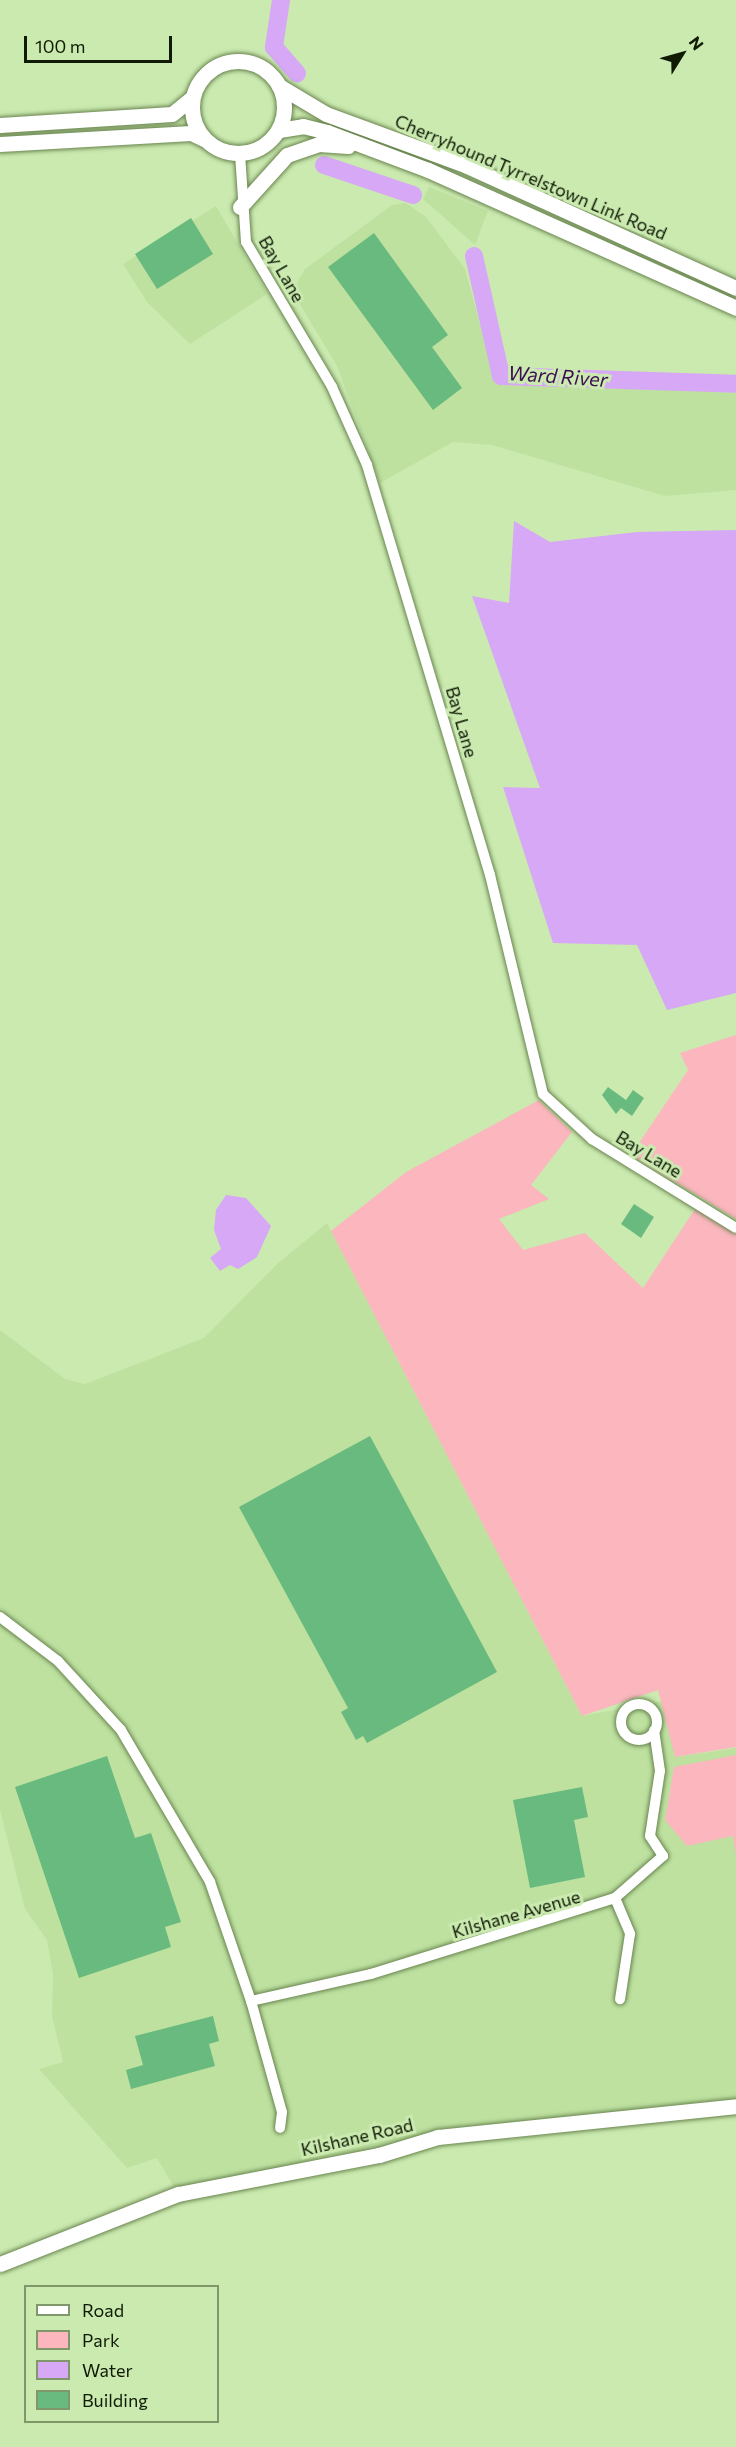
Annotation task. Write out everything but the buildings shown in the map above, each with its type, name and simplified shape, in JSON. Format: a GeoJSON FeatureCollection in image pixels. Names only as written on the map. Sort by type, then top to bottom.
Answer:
{"type":"FeatureCollection","features":[{"type":"Feature","properties":{"kind":"street"},"geometry":{"type":"LineString","coordinates":[[0,125],[172,114],[192,98],[203,76],[236,61],[260,67],[279,86],[284,101],[279,130],[262,147],[240,154],[191,133],[0,144]]}},
{"type":"Feature","properties":{"kind":"street","name":"Cherryhound Tyrrelstown Link Road"},"geometry":{"type":"LineString","coordinates":[[279,86],[326,114],[467,166],[736,288]]}},
{"type":"Feature","properties":{"kind":"street"},"geometry":{"type":"LineString","coordinates":[[192,98],[193,120],[204,139]]}},
{"type":"Feature","properties":{"kind":"street","name":"Cherryhound Tyrrelstown Link Road"},"geometry":{"type":"LineString","coordinates":[[279,130],[303,126],[327,132],[428,170],[736,308]]}},
{"type":"Feature","properties":{"kind":"street"},"geometry":{"type":"LineString","coordinates":[[240,207],[276,163],[319,144],[363,149],[428,170]]}},
{"type":"Feature","properties":{"kind":"street","name":"Bay Lane"},"geometry":{"type":"LineString","coordinates":[[240,154],[240,207],[254,259],[360,445],[490,875],[543,1094],[592,1139],[736,1228]]}},
{"type":"Feature","properties":{"kind":"street"},"geometry":{"type":"LineString","coordinates":[[0,1617],[57,1661],[121,1730],[210,1882],[251,2001],[282,2112],[280,2128]]}},
{"type":"Feature","properties":{"kind":"street"},"geometry":{"type":"LineString","coordinates":[[640,1739],[654,1730],[651,1709],[630,1706],[622,1726],[640,1739],[654,1748]]}},
{"type":"Feature","properties":{"kind":"street","name":"Kilshane Avenue"},"geometry":{"type":"LineString","coordinates":[[251,2001],[371,1974],[615,1898],[663,1856],[650,1836],[660,1771],[654,1748],[654,1730]]}},
{"type":"Feature","properties":{"kind":"street"},"geometry":{"type":"LineString","coordinates":[[615,1898],[630,1934],[620,1999]]}},
{"type":"Feature","properties":{"kind":"street","name":"Kilshane Road"},"geometry":{"type":"LineString","coordinates":[[0,2264],[178,2194],[379,2155],[438,2137],[736,2106]]}},
{"type":"Feature","properties":{"kind":"shaded area"},"geometry":{"type":"Polygon","coordinates":[[[429,187],[488,211],[475,245],[423,199],[429,187]]]}},
{"type":"Feature","properties":{"kind":"shaded area"},"geometry":{"type":"Polygon","coordinates":[[[406,203],[426,217],[465,269],[495,379],[736,389],[736,490],[665,496],[492,445],[453,442],[380,483],[337,366],[292,291],[305,269],[392,205],[406,203]]]}},
{"type":"Feature","properties":{"kind":"shaded area"},"geometry":{"type":"Polygon","coordinates":[[[216,206],[267,294],[190,344],[147,302],[123,264],[216,206]]]}},
{"type":"Feature","properties":{"kind":"shaded area"},"geometry":{"type":"Polygon","coordinates":[[[327,1223],[582,1716],[663,1701],[676,1757],[736,1748],[736,2106],[492,2133],[178,2194],[157,2158],[127,2168],[39,2069],[63,2062],[52,2016],[53,1974],[47,1940],[25,1909],[0,1810],[0,1330],[65,1379],[85,1384],[204,1338],[278,1263],[327,1223]]]}},
{"type":"Feature","properties":{"kind":"green space"},"geometry":{"type":"Polygon","coordinates":[[[736,1035],[736,1219],[631,1155],[688,1070],[680,1053],[736,1035]]]}},
{"type":"Feature","properties":{"kind":"green space"},"geometry":{"type":"Polygon","coordinates":[[[539,1100],[572,1132],[531,1185],[549,1199],[499,1219],[523,1250],[585,1233],[643,1288],[695,1209],[736,1234],[736,1747],[675,1757],[658,1690],[582,1716],[331,1231],[406,1172],[539,1100]]]}},
{"type":"Feature","properties":{"kind":"green space"},"geometry":{"type":"Polygon","coordinates":[[[736,1755],[736,1855],[733,1836],[687,1846],[665,1820],[674,1767],[736,1755]]]}},
{"type":"Feature","properties":{"kind":"water"},"geometry":{"type":"Polygon","coordinates":[[[514,521],[550,542],[637,532],[736,530],[736,993],[667,1010],[637,945],[553,943],[503,787],[540,788],[472,596],[509,603],[514,521]]]}},
{"type":"Feature","properties":{"kind":"water"},"geometry":{"type":"Polygon","coordinates":[[[226,1195],[246,1198],[271,1226],[257,1257],[238,1269],[230,1265],[220,1271],[210,1258],[221,1249],[214,1230],[216,1210],[226,1195]]]}},
{"type":"Feature","properties":{"kind":"waterway","name":"Ward River"},"geometry":{"type":"LineString","coordinates":[[281,0],[274,47],[297,73]]}},
{"type":"Feature","properties":{"kind":"waterway","name":"Ward River"},"geometry":{"type":"LineString","coordinates":[[324,165],[413,195]]}},
{"type":"Feature","properties":{"kind":"waterway","name":"Ward River"},"geometry":{"type":"LineString","coordinates":[[474,256],[501,376],[736,384]]}}]}
